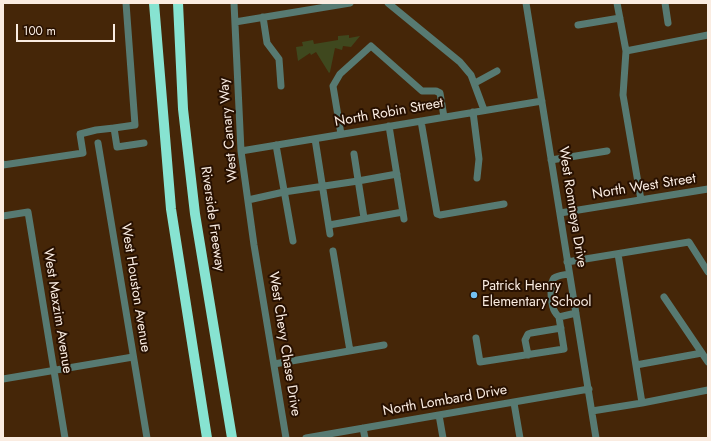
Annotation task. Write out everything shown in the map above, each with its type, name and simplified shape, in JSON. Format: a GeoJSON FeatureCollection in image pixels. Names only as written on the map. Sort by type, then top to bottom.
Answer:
{"type":"FeatureCollection","features":[{"type":"Feature","properties":{"kind":"highway","name":"Riverside Freeway"},"geometry":{"type":"LineString","coordinates":[[178,3],[183,109],[195,214],[232,438]]}},
{"type":"Feature","properties":{"kind":"highway"},"geometry":{"type":"LineString","coordinates":[[154,6],[170,209],[207,438]]}},
{"type":"Feature","properties":{"kind":"street"},"geometry":{"type":"LineString","coordinates":[[3,164],[83,153],[80,134],[96,130],[135,125],[126,3]]}},
{"type":"Feature","properties":{"kind":"street","name":"West Canary Way"},"geometry":{"type":"LineString","coordinates":[[234,3],[242,151],[256,255]]}},
{"type":"Feature","properties":{"kind":"street"},"geometry":{"type":"LineString","coordinates":[[235,22],[350,3]]}},
{"type":"Feature","properties":{"kind":"street"},"geometry":{"type":"LineString","coordinates":[[388,3],[460,62],[472,75],[484,110]]}},
{"type":"Feature","properties":{"kind":"street","name":"West Romneya Drive"},"geometry":{"type":"LineString","coordinates":[[526,3],[596,438]]}},
{"type":"Feature","properties":{"kind":"street"},"geometry":{"type":"LineString","coordinates":[[616,3],[626,51],[623,95],[641,200]]}},
{"type":"Feature","properties":{"kind":"street"},"geometry":{"type":"LineString","coordinates":[[665,3],[668,23]]}},
{"type":"Feature","properties":{"kind":"street"},"geometry":{"type":"LineString","coordinates":[[263,17],[268,43],[279,59],[281,86]]}},
{"type":"Feature","properties":{"kind":"street"},"geometry":{"type":"LineString","coordinates":[[578,25],[620,18]]}},
{"type":"Feature","properties":{"kind":"street"},"geometry":{"type":"LineString","coordinates":[[626,51],[708,35]]}},
{"type":"Feature","properties":{"kind":"street"},"geometry":{"type":"LineString","coordinates":[[341,134],[333,86],[340,74],[371,46],[422,91],[436,91],[440,93],[444,117]]}},
{"type":"Feature","properties":{"kind":"street"},"geometry":{"type":"LineString","coordinates":[[475,83],[497,71]]}},
{"type":"Feature","properties":{"kind":"street","name":"North Robin Street"},"geometry":{"type":"LineString","coordinates":[[242,151],[542,101]]}},
{"type":"Feature","properties":{"kind":"street"},"geometry":{"type":"LineString","coordinates":[[473,112],[479,159],[478,178]]}},
{"type":"Feature","properties":{"kind":"street"},"geometry":{"type":"LineString","coordinates":[[422,121],[437,214],[440,215],[504,204]]}},
{"type":"Feature","properties":{"kind":"street"},"geometry":{"type":"LineString","coordinates":[[329,225],[364,218],[404,215],[389,126]]}},
{"type":"Feature","properties":{"kind":"street"},"geometry":{"type":"LineString","coordinates":[[114,128],[118,147],[144,143]]}},
{"type":"Feature","properties":{"kind":"street"},"geometry":{"type":"LineString","coordinates":[[315,139],[330,234]]}},
{"type":"Feature","properties":{"kind":"street","name":"West Houston Avenue"},"geometry":{"type":"LineString","coordinates":[[98,143],[147,438]]}},
{"type":"Feature","properties":{"kind":"street"},"geometry":{"type":"LineString","coordinates":[[276,145],[293,241]]}},
{"type":"Feature","properties":{"kind":"street"},"geometry":{"type":"LineString","coordinates":[[551,160],[607,151]]}},
{"type":"Feature","properties":{"kind":"street"},"geometry":{"type":"LineString","coordinates":[[354,154],[364,218]]}},
{"type":"Feature","properties":{"kind":"street"},"geometry":{"type":"LineString","coordinates":[[248,200],[284,192],[397,174]]}},
{"type":"Feature","properties":{"kind":"street","name":"North West Street"},"geometry":{"type":"LineString","coordinates":[[560,213],[708,189]]}},
{"type":"Feature","properties":{"kind":"street","name":"West Maxzim Avenue"},"geometry":{"type":"LineString","coordinates":[[3,216],[28,212],[66,438]]}},
{"type":"Feature","properties":{"kind":"street"},"geometry":{"type":"LineString","coordinates":[[567,262],[689,242],[708,272]]}},
{"type":"Feature","properties":{"kind":"street"},"geometry":{"type":"LineString","coordinates":[[333,251],[350,351]]}},
{"type":"Feature","properties":{"kind":"street"},"geometry":{"type":"LineString","coordinates":[[618,254],[642,402]]}},
{"type":"Feature","properties":{"kind":"street","name":"West Chevy Chase Drive"},"geometry":{"type":"LineString","coordinates":[[256,255],[286,438]]}},
{"type":"Feature","properties":{"kind":"street"},"geometry":{"type":"LineString","coordinates":[[476,338],[480,362],[564,349],[559,317],[553,307],[551,287],[552,282],[557,276],[569,274]]}},
{"type":"Feature","properties":{"kind":"street"},"geometry":{"type":"LineString","coordinates":[[664,298],[708,362]]}},
{"type":"Feature","properties":{"kind":"street"},"geometry":{"type":"LineString","coordinates":[[559,317],[576,313]]}},
{"type":"Feature","properties":{"kind":"street"},"geometry":{"type":"LineString","coordinates":[[528,355],[525,340],[528,334],[532,332],[561,328]]}},
{"type":"Feature","properties":{"kind":"street"},"geometry":{"type":"LineString","coordinates":[[274,364],[384,345]]}},
{"type":"Feature","properties":{"kind":"street"},"geometry":{"type":"LineString","coordinates":[[636,365],[702,353]]}},
{"type":"Feature","properties":{"kind":"street"},"geometry":{"type":"LineString","coordinates":[[3,379],[134,357]]}},
{"type":"Feature","properties":{"kind":"street","name":"North Lombard Drive"},"geometry":{"type":"LineString","coordinates":[[306,438],[589,389]]}},
{"type":"Feature","properties":{"kind":"street"},"geometry":{"type":"LineString","coordinates":[[592,411],[707,390]]}},
{"type":"Feature","properties":{"kind":"street"},"geometry":{"type":"LineString","coordinates":[[514,403],[520,438]]}},
{"type":"Feature","properties":{"kind":"street"},"geometry":{"type":"LineString","coordinates":[[439,415],[442,438]]}},
{"type":"Feature","properties":{"kind":"street"},"geometry":{"type":"LineString","coordinates":[[363,428],[365,438]]}},
{"type":"Feature","properties":{"kind":"green space"},"geometry":{"type":"Polygon","coordinates":[[[349,35],[349,38],[360,36],[351,47],[343,46],[342,50],[335,48],[329,73],[316,52],[311,55],[310,53],[298,61],[296,47],[303,46],[302,42],[313,40],[314,44],[338,40],[338,36],[349,35]]]}},
{"type":"Feature","properties":{"kind":"place","name":"Patrick Henry Elementary School"},"geometry":{"type":"Point","coordinates":[474,295]}}]}
